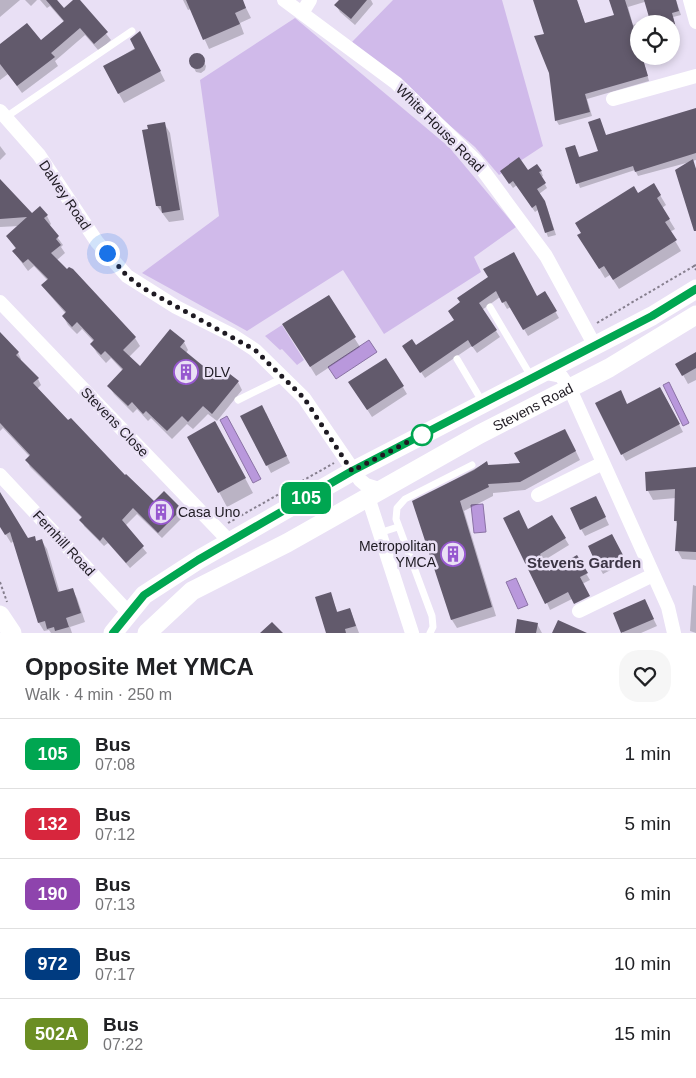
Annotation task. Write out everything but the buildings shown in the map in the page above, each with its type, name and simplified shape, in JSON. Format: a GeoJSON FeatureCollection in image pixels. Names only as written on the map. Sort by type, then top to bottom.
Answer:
{"type":"FeatureCollection","features":[{"type":"Feature","properties":{"kind":"main road","name":"Stevens Road"},"geometry":{"type":"LineString","coordinates":[[113,633],[128,612],[144,595],[230,542],[352,471],[575,357],[652,316],[696,289]]}},
{"type":"Feature","properties":{"kind":"main road","name":"Stevens Road"},"geometry":{"type":"LineString","coordinates":[[147,633],[192,591],[287,543],[480,434],[609,368],[696,316]]}},
{"type":"Feature","properties":{"kind":"main road"},"geometry":{"type":"LineString","coordinates":[[575,357],[581,366],[590,372],[609,368]]}},
{"type":"Feature","properties":{"kind":"main road"},"geometry":{"type":"LineString","coordinates":[[0,615],[12,633]]}},
{"type":"Feature","properties":{"kind":"street","name":"White House Road"},"geometry":{"type":"LineString","coordinates":[[284,0],[396,83],[476,161],[546,256],[595,346]]}},
{"type":"Feature","properties":{"kind":"street"},"geometry":{"type":"LineString","coordinates":[[302,13],[310,0]]}},
{"type":"Feature","properties":{"kind":"street"},"geometry":{"type":"LineString","coordinates":[[692,2],[696,22]]}},
{"type":"Feature","properties":{"kind":"street"},"geometry":{"type":"LineString","coordinates":[[613,98],[696,76]]}},
{"type":"Feature","properties":{"kind":"street","name":"Dalvey Road"},"geometry":{"type":"LineString","coordinates":[[3,114],[39,155],[97,242],[127,276],[176,307],[232,335],[255,350],[304,398],[352,471],[375,494]]}},
{"type":"Feature","properties":{"kind":"street","name":"Stevens Close"},"geometry":{"type":"LineString","coordinates":[[0,302],[230,542]]}},
{"type":"Feature","properties":{"kind":"street"},"geometry":{"type":"LineString","coordinates":[[539,376],[561,376],[570,389],[668,607],[674,633]]}},
{"type":"Feature","properties":{"kind":"street"},"geometry":{"type":"LineString","coordinates":[[538,495],[603,463]]}},
{"type":"Feature","properties":{"kind":"street","name":"Fernhill Road"},"geometry":{"type":"LineString","coordinates":[[0,475],[128,612]]}},
{"type":"Feature","properties":{"kind":"street"},"geometry":{"type":"LineString","coordinates":[[375,494],[379,533],[412,633]]}},
{"type":"Feature","properties":{"kind":"street"},"geometry":{"type":"LineString","coordinates":[[579,611],[653,575]]}},
{"type":"Feature","properties":{"kind":"lane"},"geometry":{"type":"LineString","coordinates":[[3,114],[132,32]]}},
{"type":"Feature","properties":{"kind":"lane"},"geometry":{"type":"LineString","coordinates":[[490,307],[539,376]]}},
{"type":"Feature","properties":{"kind":"lane"},"geometry":{"type":"LineString","coordinates":[[457,359],[483,404]]}},
{"type":"Feature","properties":{"kind":"lane"},"geometry":{"type":"LineString","coordinates":[[238,400],[283,378]]}},
{"type":"Feature","properties":{"kind":"lane"},"geometry":{"type":"LineString","coordinates":[[430,633],[433,627],[432,616],[398,526],[396,512],[405,499],[472,465]]}},
{"type":"Feature","properties":{"kind":"lane"},"geometry":{"type":"LineString","coordinates":[[379,533],[398,526]]}},
{"type":"Feature","properties":{"kind":"path"},"geometry":{"type":"LineString","coordinates":[[586,330],[695,266],[696,270]]}},
{"type":"Feature","properties":{"kind":"shaded area"},"geometry":{"type":"Polygon","coordinates":[[[393,0],[502,0],[543,146],[499,175],[475,147],[352,42],[393,0]]]}},
{"type":"Feature","properties":{"kind":"shaded area"},"geometry":{"type":"Polygon","coordinates":[[[295,18],[449,147],[516,227],[474,257],[481,272],[384,334],[343,270],[247,331],[142,273],[219,216],[200,80],[295,18]]]}},
{"type":"Feature","properties":{"kind":"shaded area"},"geometry":{"type":"Polygon","coordinates":[[[282,325],[304,360],[297,365],[282,349],[280,350],[265,336],[282,325]]]}},
{"type":"Feature","properties":{"kind":"shaded area"},"geometry":{"type":"Polygon","coordinates":[[[369,340],[377,352],[336,379],[328,367],[369,340]]]}},
{"type":"Feature","properties":{"kind":"shaded area"},"geometry":{"type":"Polygon","coordinates":[[[669,382],[689,423],[683,426],[663,385],[669,382]]]}},
{"type":"Feature","properties":{"kind":"shaded area"},"geometry":{"type":"Polygon","coordinates":[[[227,416],[261,479],[253,483],[220,420],[227,416]]]}},
{"type":"Feature","properties":{"kind":"shaded area"},"geometry":{"type":"Polygon","coordinates":[[[483,504],[486,532],[474,533],[471,505],[483,504]]]}},
{"type":"Feature","properties":{"kind":"shaded area"},"geometry":{"type":"Polygon","coordinates":[[[516,578],[528,605],[518,609],[506,582],[516,578]]]}},
{"type":"Feature","properties":{"kind":"bus line","name":"105"},"geometry":{"type":"LineString","coordinates":[[113,633],[128,612],[144,595],[198,560],[352,471],[546,373],[652,316],[696,289]]}},
{"type":"Feature","properties":{"kind":"place","name":"DLV"},"geometry":{"type":"Point","coordinates":[186,372]}},
{"type":"Feature","properties":{"kind":"place","name":"Casa Uno"},"geometry":{"type":"Point","coordinates":[161,512]}},
{"type":"Feature","properties":{"kind":"place","name":"Metropolitan YMCA"},"geometry":{"type":"Point","coordinates":[453,554]}},
{"type":"Feature","properties":{"kind":"district","name":"Stevens Garden"},"geometry":{"type":"Point","coordinates":[584,562]}},
{"type":"Feature","properties":{"kind":"route"},"geometry":{"type":"LineString","coordinates":[[107,253],[127,276],[143,288],[232,335],[255,350],[304,398],[352,471],[427,432],[422,435]]}}]}
